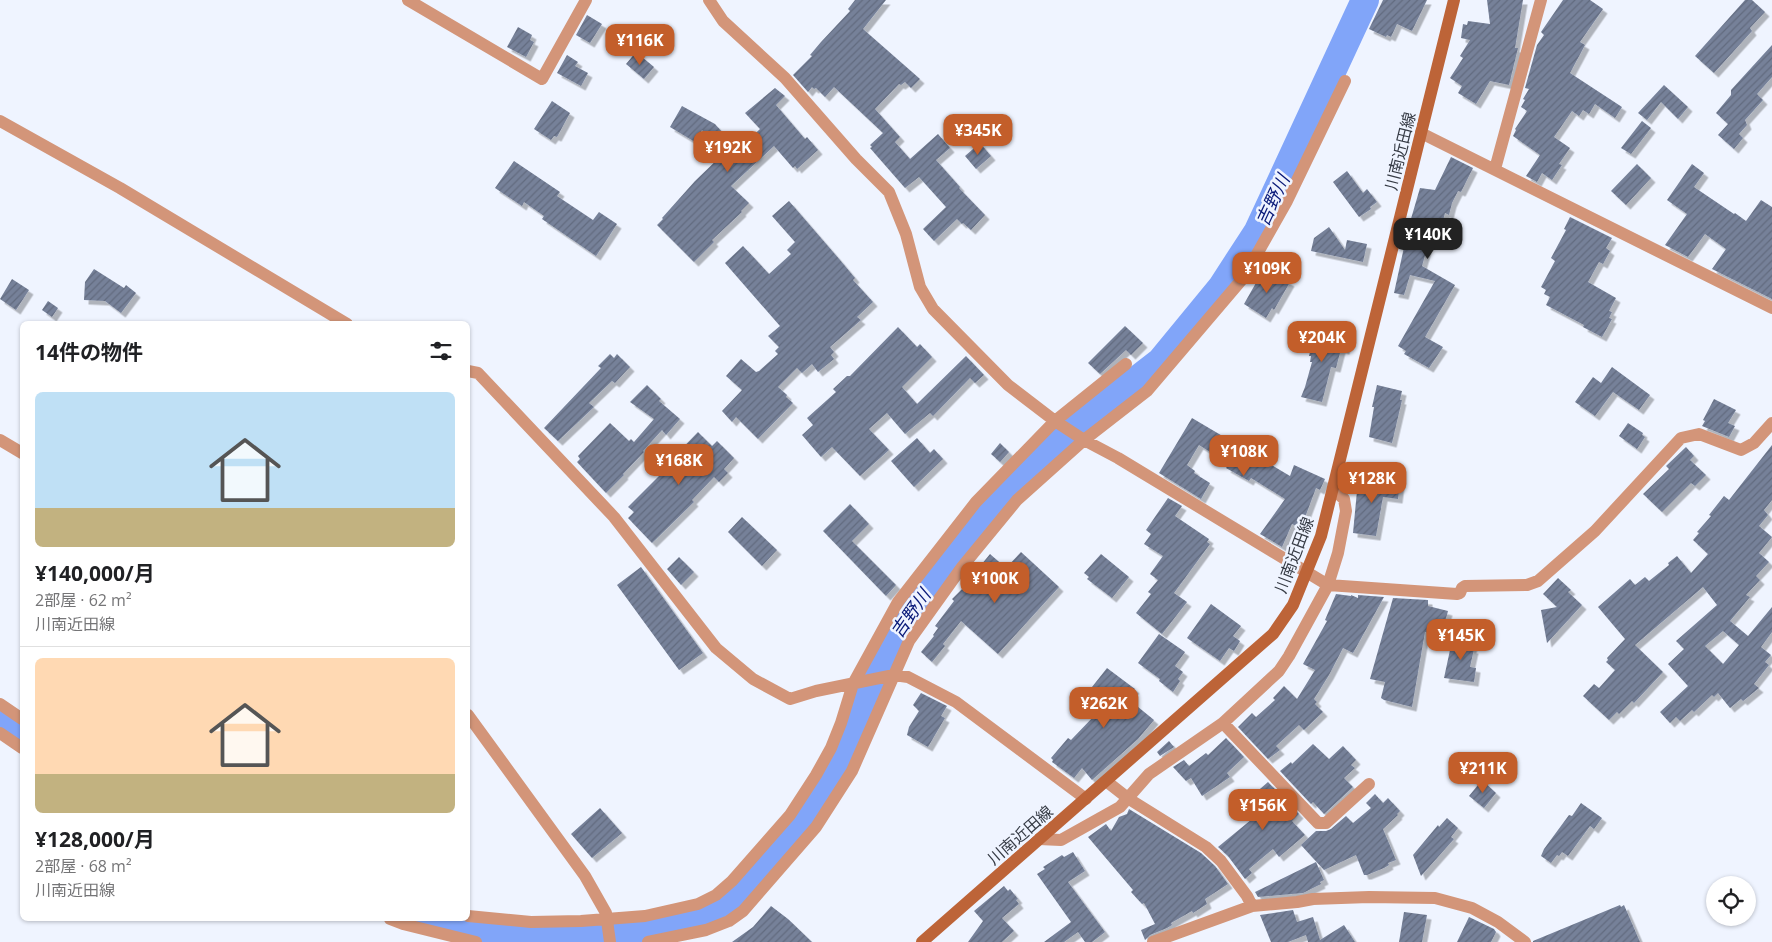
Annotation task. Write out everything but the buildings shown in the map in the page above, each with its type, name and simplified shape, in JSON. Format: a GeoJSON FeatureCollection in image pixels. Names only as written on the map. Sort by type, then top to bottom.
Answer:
{"type":"FeatureCollection","features":[{"type":"Feature","properties":{"kind":"main road","name":"川南近田線"},"geometry":{"type":"LineString","coordinates":[[922,942],[1273,634],[1293,605],[1321,536],[1454,0]]}},
{"type":"Feature","properties":{"kind":"street"},"geometry":{"type":"LineString","coordinates":[[408,0],[542,79],[586,0]]}},
{"type":"Feature","properties":{"kind":"street"},"geometry":{"type":"LineString","coordinates":[[709,0],[723,21],[786,78],[856,159],[889,192],[906,234],[920,287],[933,309],[1008,385],[1055,421],[1084,440],[1118,458],[1328,585],[1457,594],[1460,594],[1465,586],[1527,585],[1538,581],[1595,531],[1681,438],[1699,434],[1741,450],[1754,442],[1772,424]]}},
{"type":"Feature","properties":{"kind":"street"},"geometry":{"type":"LineString","coordinates":[[1495,169],[1541,0]]}},
{"type":"Feature","properties":{"kind":"street"},"geometry":{"type":"LineString","coordinates":[[648,942],[706,930],[729,922],[743,911],[816,827],[852,771],[889,676],[908,641],[962,567],[1017,500],[1084,440],[1148,391],[1244,277],[1287,201],[1345,81]]}},
{"type":"Feature","properties":{"kind":"street"},"geometry":{"type":"LineString","coordinates":[[0,120],[120,188],[342,321]]}},
{"type":"Feature","properties":{"kind":"street"},"geometry":{"type":"LineString","coordinates":[[1421,133],[1772,308]]}},
{"type":"Feature","properties":{"kind":"street"},"geometry":{"type":"LineString","coordinates":[[470,916],[531,922],[607,921],[646,916],[698,904],[716,895],[732,881],[790,814],[816,776],[842,723],[857,683],[898,602],[976,502],[1055,421],[1126,364]]}},
{"type":"Feature","properties":{"kind":"street"},"geometry":{"type":"LineString","coordinates":[[470,371],[478,373],[614,517],[716,648],[753,679],[790,699],[816,691],[889,676],[908,677],[956,702],[1086,799]]}},
{"type":"Feature","properties":{"kind":"street"},"geometry":{"type":"LineString","coordinates":[[0,440],[20,452]]}},
{"type":"Feature","properties":{"kind":"street"},"geometry":{"type":"LineString","coordinates":[[1039,839],[1061,840],[1120,807],[1149,774],[1223,723],[1279,671],[1328,585],[1338,553],[1346,511],[1344,499],[1333,489]]}},
{"type":"Feature","properties":{"kind":"street"},"geometry":{"type":"LineString","coordinates":[[0,704],[20,718]]}},
{"type":"Feature","properties":{"kind":"street"},"geometry":{"type":"LineString","coordinates":[[470,718],[585,876],[604,906],[610,942]]}},
{"type":"Feature","properties":{"kind":"street"},"geometry":{"type":"LineString","coordinates":[[1223,723],[1318,823],[1326,823],[1369,784]]}},
{"type":"Feature","properties":{"kind":"street"},"geometry":{"type":"LineString","coordinates":[[0,733],[20,747]]}},
{"type":"Feature","properties":{"kind":"street"},"geometry":{"type":"LineString","coordinates":[[1106,781],[1129,798],[1206,847],[1221,861],[1247,896],[1252,906]]}},
{"type":"Feature","properties":{"kind":"street"},"geometry":{"type":"LineString","coordinates":[[1153,942],[1252,906],[1313,899],[1369,897],[1435,898],[1472,908],[1508,936],[1525,942]]}},
{"type":"Feature","properties":{"kind":"street"},"geometry":{"type":"LineString","coordinates":[[395,921],[476,942]]}},
{"type":"Feature","properties":{"kind":"waterway","name":"吉野川"},"geometry":{"type":"LineString","coordinates":[[434,921],[453,926],[584,937],[658,927],[717,913],[732,900],[779,846],[823,790],[845,753],[877,665],[894,634],[939,573],[1011,484],[1055,443],[1161,361],[1221,288],[1258,231],[1365,0]]}},
{"type":"Feature","properties":{"kind":"waterway","name":"吉野川"},"geometry":{"type":"LineString","coordinates":[[0,718],[20,732]]}}]}
